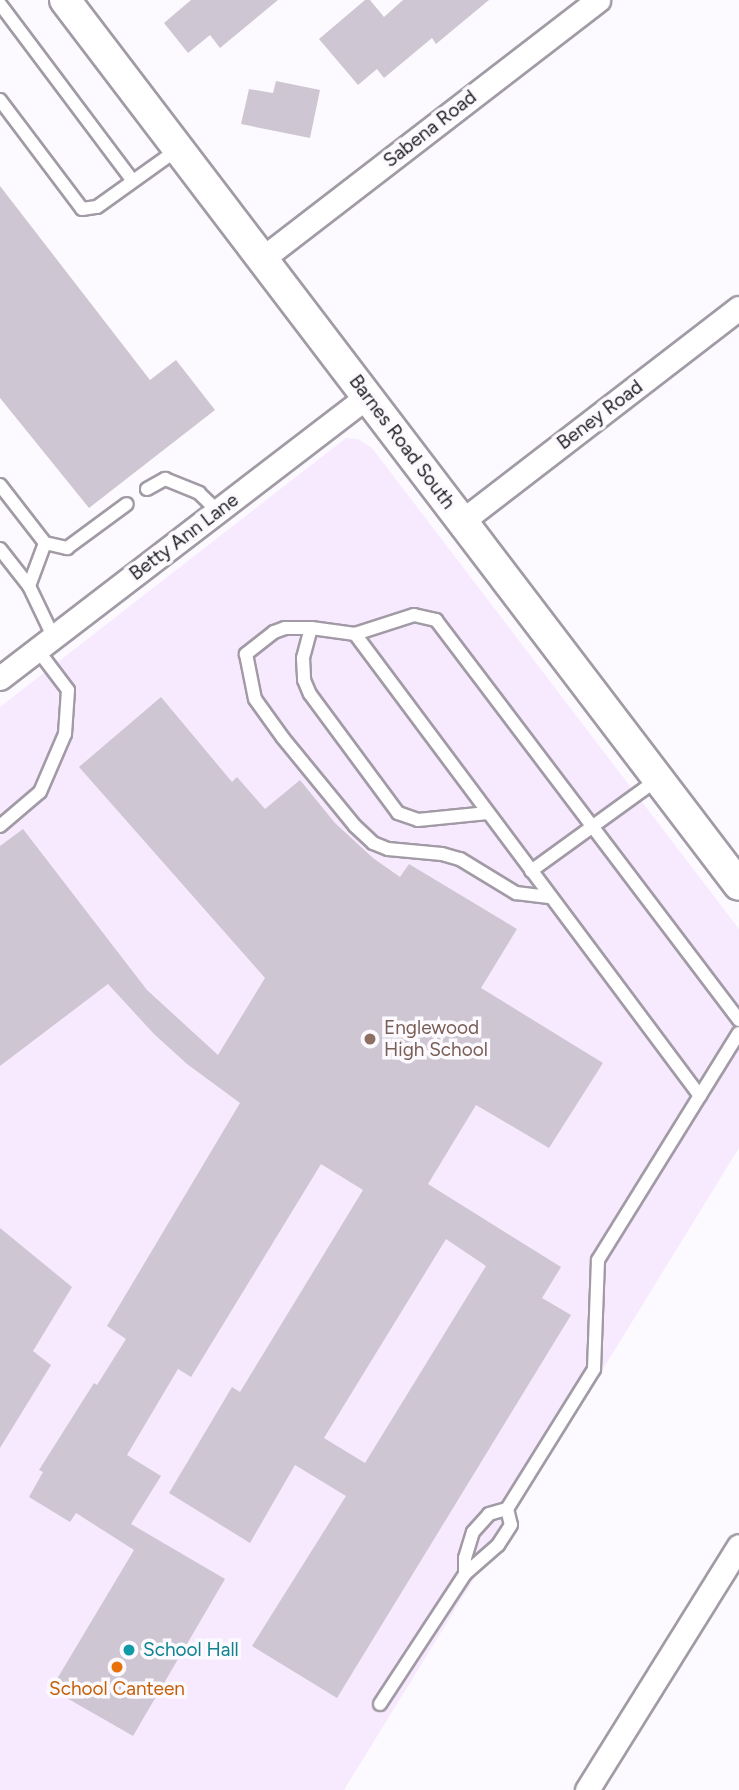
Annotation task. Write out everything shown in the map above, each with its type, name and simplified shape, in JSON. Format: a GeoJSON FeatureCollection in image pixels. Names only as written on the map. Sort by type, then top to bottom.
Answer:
{"type":"FeatureCollection","features":[{"type":"Feature","properties":{"kind":"street","name":"Sabena Road"},"geometry":{"type":"LineString","coordinates":[[263,258],[598,0]]}},
{"type":"Feature","properties":{"kind":"street","name":"Barnes Road South"},"geometry":{"type":"LineString","coordinates":[[72,2],[179,149],[739,884]]}},
{"type":"Feature","properties":{"kind":"street","name":"Beney Road"},"geometry":{"type":"LineString","coordinates":[[462,521],[738,312]]}},
{"type":"Feature","properties":{"kind":"street","name":"Betty Ann Lane"},"geometry":{"type":"LineString","coordinates":[[0,678],[368,396]]}},
{"type":"Feature","properties":{"kind":"street"},"geometry":{"type":"LineString","coordinates":[[587,1790],[739,1546]]}},
{"type":"Feature","properties":{"kind":"lane"},"geometry":{"type":"LineString","coordinates":[[0,4],[133,181]]}},
{"type":"Feature","properties":{"kind":"lane"},"geometry":{"type":"LineString","coordinates":[[0,100],[82,209],[97,207],[179,149]]}},
{"type":"Feature","properties":{"kind":"lane"},"geometry":{"type":"LineString","coordinates":[[147,489],[165,479],[199,493],[219,512]]}},
{"type":"Feature","properties":{"kind":"lane"},"geometry":{"type":"LineString","coordinates":[[0,485],[45,543],[67,548],[127,504]]}},
{"type":"Feature","properties":{"kind":"lane"},"geometry":{"type":"LineString","coordinates":[[29,586],[45,543]]}},
{"type":"Feature","properties":{"kind":"lane"},"geometry":{"type":"LineString","coordinates":[[0,549],[29,586],[45,643],[68,691],[65,734],[40,792],[0,826]]}},
{"type":"Feature","properties":{"kind":"lane"},"geometry":{"type":"LineString","coordinates":[[551,897],[516,892],[460,859],[442,854],[388,849],[373,843],[355,826],[255,699],[246,666],[246,654],[274,632],[311,628],[355,635],[414,615],[436,620],[739,1020]]}},
{"type":"Feature","properties":{"kind":"lane"},"geometry":{"type":"LineString","coordinates":[[311,628],[303,658],[304,680],[310,694],[398,813],[418,820],[488,813]]}},
{"type":"Feature","properties":{"kind":"lane"},"geometry":{"type":"LineString","coordinates":[[355,635],[700,1096]]}},
{"type":"Feature","properties":{"kind":"lane"},"geometry":{"type":"LineString","coordinates":[[531,871],[658,779]]}},
{"type":"Feature","properties":{"kind":"lane"},"geometry":{"type":"LineString","coordinates":[[465,1574],[465,1558],[473,1532],[489,1514],[507,1509],[594,1368],[598,1260],[739,1033]]}},
{"type":"Feature","properties":{"kind":"lane"},"geometry":{"type":"LineString","coordinates":[[380,1704],[465,1574],[498,1545],[511,1524],[507,1509]]}},
{"type":"Feature","properties":{"kind":"shaded area","name":"Englewood High School"},"geometry":{"type":"Polygon","coordinates":[[[346,438],[358,439],[372,448],[739,929],[739,1148],[344,1790],[0,1790],[0,707],[346,438]]]}},
{"type":"Feature","properties":{"kind":"building"},"geometry":{"type":"Polygon","coordinates":[[[191,0],[278,0],[220,48],[210,35],[188,53],[164,23],[191,0]]]}},
{"type":"Feature","properties":{"kind":"building"},"geometry":{"type":"Polygon","coordinates":[[[365,0],[370,0],[384,17],[403,0],[489,0],[436,44],[432,38],[384,78],[377,69],[358,85],[319,39],[365,0]]]}},
{"type":"Feature","properties":{"kind":"building"},"geometry":{"type":"Polygon","coordinates":[[[276,81],[320,90],[310,138],[241,124],[249,89],[273,93],[276,81]]]}},
{"type":"Feature","properties":{"kind":"building"},"geometry":{"type":"Polygon","coordinates":[[[0,186],[150,380],[176,360],[215,410],[89,508],[0,398],[0,186]]]}},
{"type":"Feature","properties":{"kind":"building"},"geometry":{"type":"Polygon","coordinates":[[[161,697],[232,782],[237,777],[265,809],[300,780],[335,823],[373,858],[400,877],[409,864],[517,929],[481,988],[603,1063],[549,1148],[476,1105],[428,1184],[561,1267],[542,1298],[571,1315],[337,1698],[252,1646],[346,1496],[295,1465],[250,1543],[169,1493],[232,1387],[240,1392],[363,1190],[321,1164],[191,1377],[178,1369],[127,1455],[161,1476],[131,1524],[225,1579],[133,1736],[51,1689],[134,1550],[76,1513],[70,1522],[29,1497],[43,1472],[39,1470],[94,1383],[97,1385],[126,1339],[107,1326],[240,1103],[187,1064],[154,1034],[108,984],[0,1066],[0,846],[23,829],[147,990],[218,1055],[265,978],[79,767],[161,697]],[[446,1239],[324,1438],[365,1463],[486,1266],[446,1239]]]}},
{"type":"Feature","properties":{"kind":"building"},"geometry":{"type":"Polygon","coordinates":[[[0,1228],[72,1287],[33,1351],[51,1365],[0,1448],[0,1228]]]}},
{"type":"Feature","properties":{"kind":"place","name":"Englewood High School"},"geometry":{"type":"Point","coordinates":[370,1039]}},
{"type":"Feature","properties":{"kind":"place","name":"School Hall"},"geometry":{"type":"Point","coordinates":[129,1650]}},
{"type":"Feature","properties":{"kind":"place","name":"School Canteen"},"geometry":{"type":"Point","coordinates":[117,1667]}}]}
